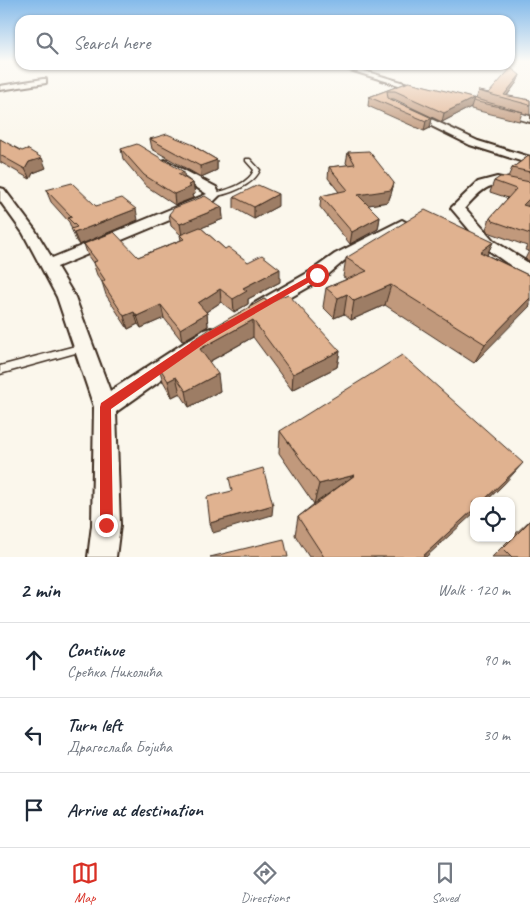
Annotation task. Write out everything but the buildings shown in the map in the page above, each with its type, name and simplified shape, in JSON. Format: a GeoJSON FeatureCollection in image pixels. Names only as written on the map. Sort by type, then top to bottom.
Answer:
{"type":"FeatureCollection","features":[{"type":"Feature","properties":{"kind":"street"},"geometry":{"type":"LineString","coordinates":[[412,87],[429,92]]}},
{"type":"Feature","properties":{"kind":"street"},"geometry":{"type":"LineString","coordinates":[[399,107],[474,143],[530,161]]}},
{"type":"Feature","properties":{"kind":"street"},"geometry":{"type":"LineString","coordinates":[[492,109],[530,119]]}},
{"type":"Feature","properties":{"kind":"street"},"geometry":{"type":"LineString","coordinates":[[48,265],[209,199],[214,195],[212,190],[153,155]]}},
{"type":"Feature","properties":{"kind":"street"},"geometry":{"type":"LineString","coordinates":[[530,188],[512,182],[488,181],[474,189],[458,208],[489,244],[530,271]]}},
{"type":"Feature","properties":{"kind":"street"},"geometry":{"type":"LineString","coordinates":[[0,192],[30,233],[66,297],[105,407],[106,525],[102,557]]}},
{"type":"Feature","properties":{"kind":"street"},"geometry":{"type":"LineString","coordinates":[[244,317],[317,275],[340,257],[402,224]]}},
{"type":"Feature","properties":{"kind":"street"},"geometry":{"type":"LineString","coordinates":[[105,407],[204,339],[228,326]]}},
{"type":"Feature","properties":{"kind":"lane"},"geometry":{"type":"LineString","coordinates":[[214,195],[241,185],[254,177],[257,170],[248,160]]}},
{"type":"Feature","properties":{"kind":"lane"},"geometry":{"type":"LineString","coordinates":[[0,370],[84,347]]}},
{"type":"Feature","properties":{"kind":"route"},"geometry":{"type":"LineString","coordinates":[[106,525],[105,407],[204,339],[317,275]]}}]}
